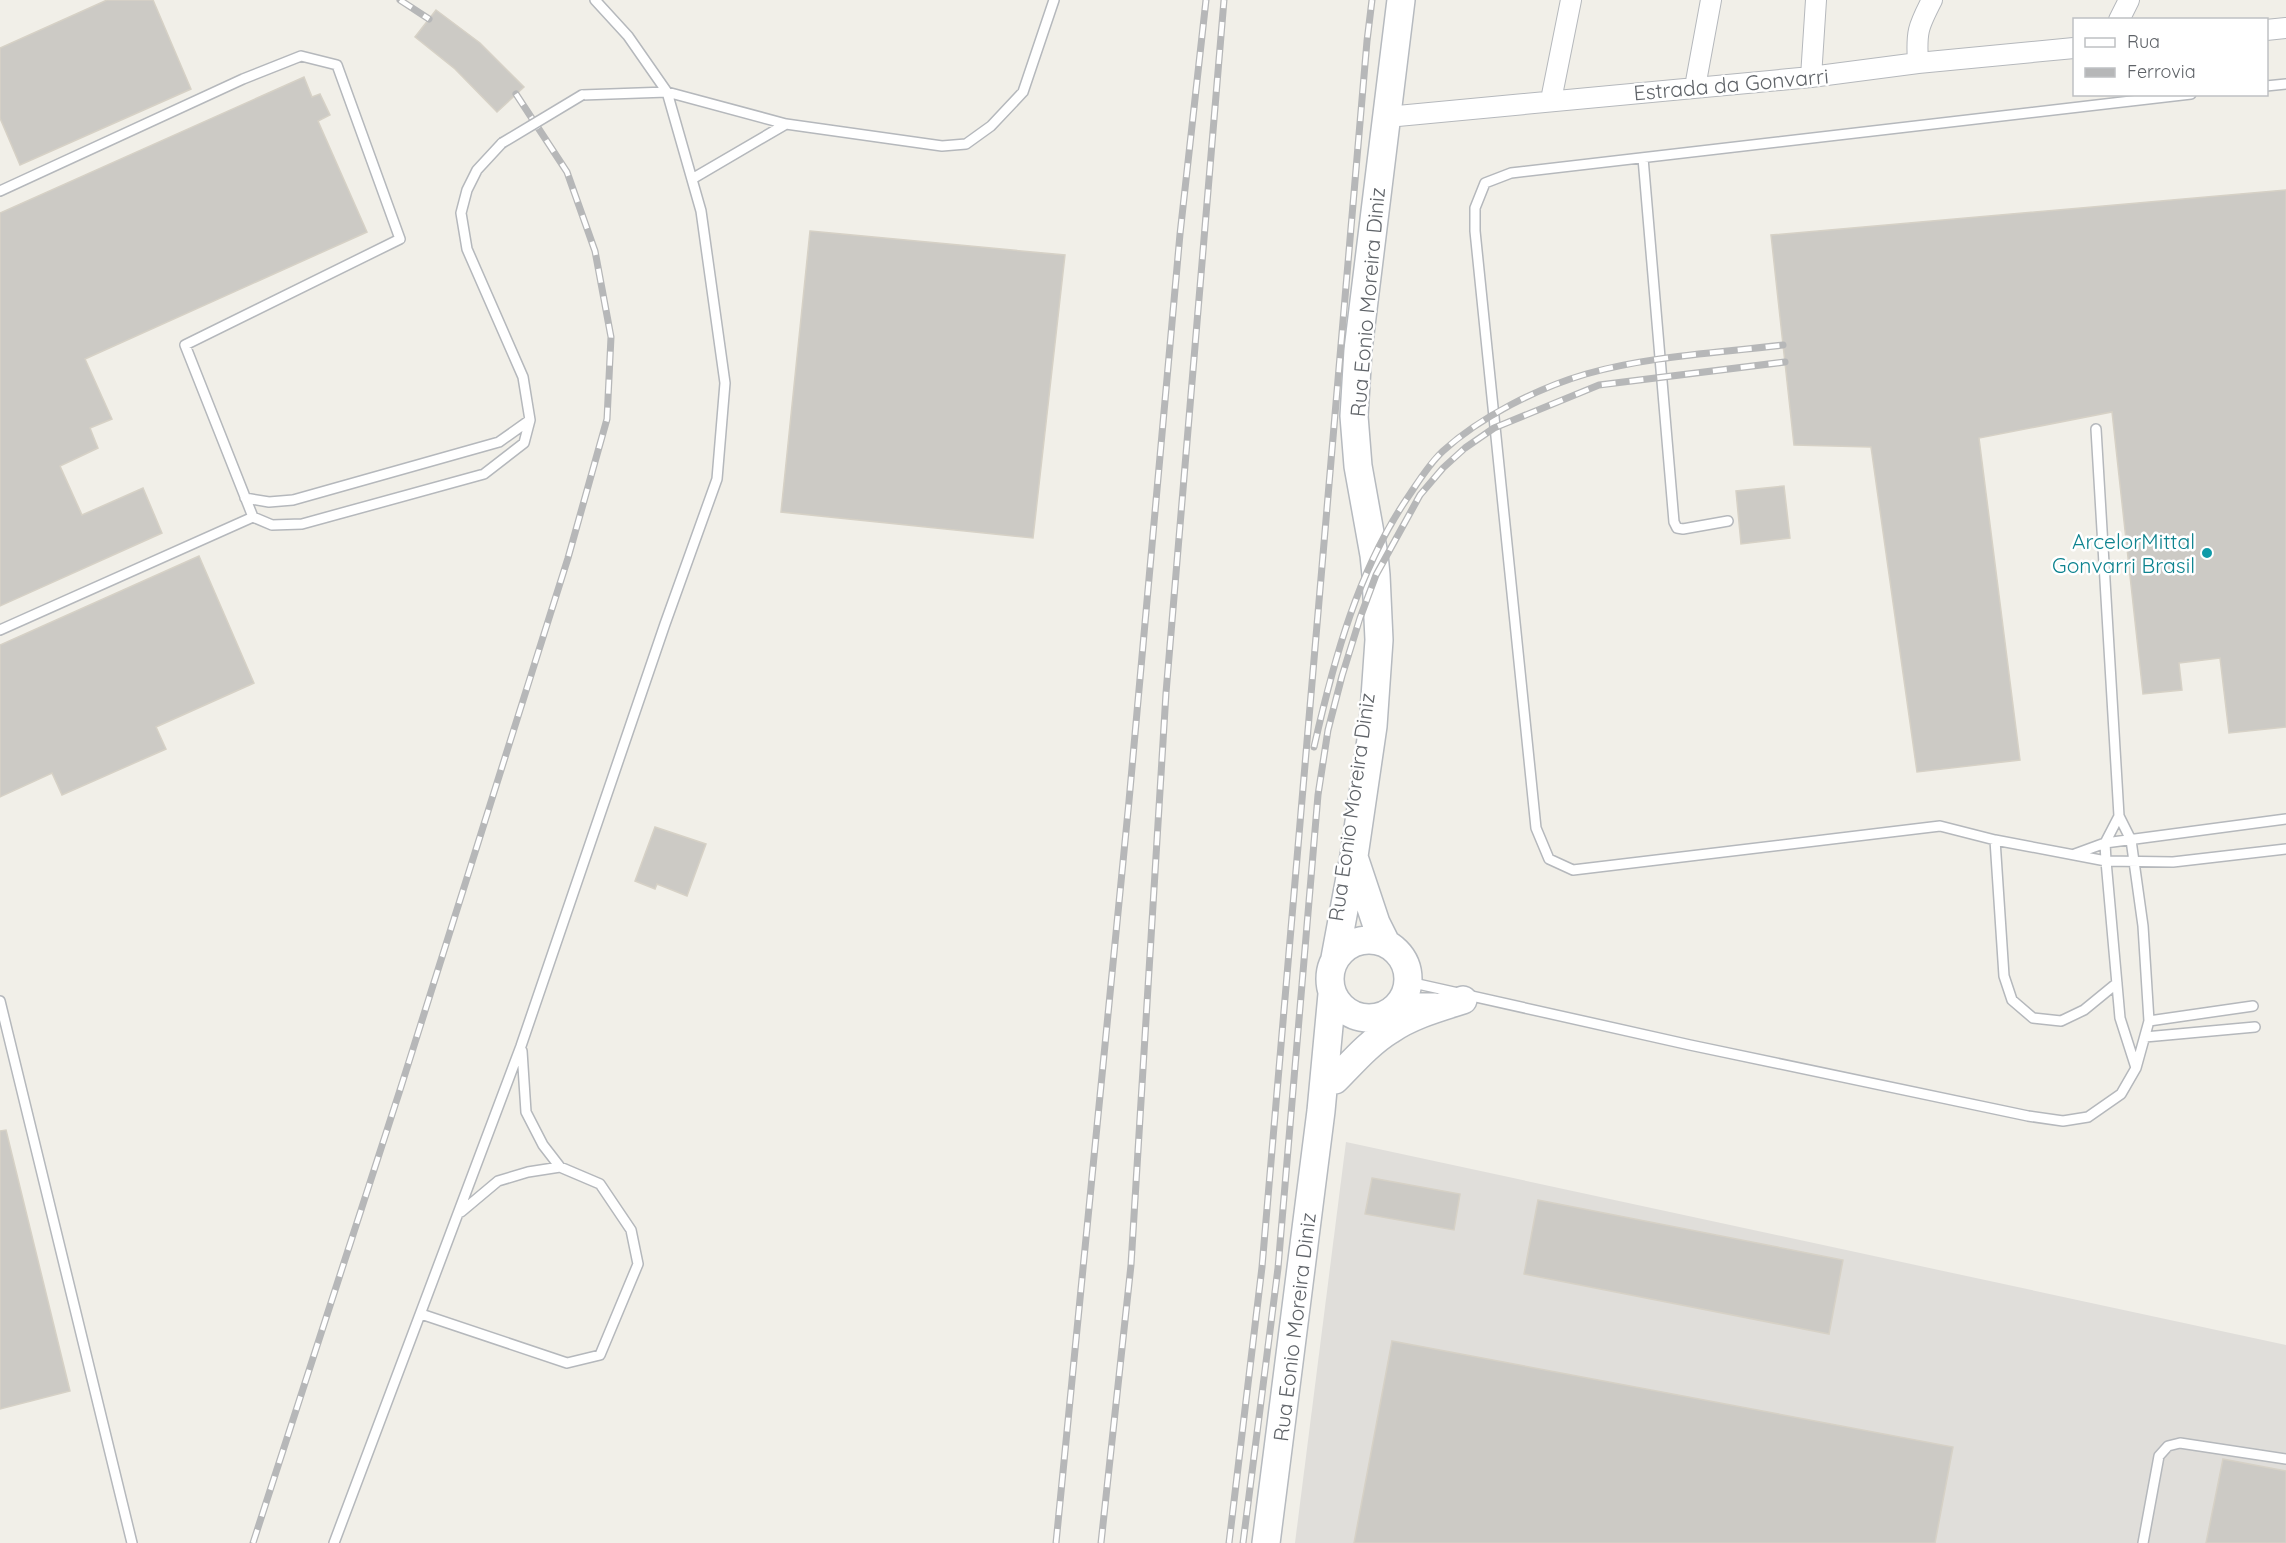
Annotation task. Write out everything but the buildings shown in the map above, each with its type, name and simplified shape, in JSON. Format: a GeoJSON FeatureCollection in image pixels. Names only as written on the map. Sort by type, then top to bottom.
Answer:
{"type":"FeatureCollection","features":[{"type":"Feature","properties":{"kind":"main road","name":"Rua Eonio Moreira Diniz"},"geometry":{"type":"LineString","coordinates":[[1266,1543],[1322,1111],[1332,976],[1354,856],[1373,726],[1379,640],[1374,555],[1358,466],[1354,416],[1358,350],[1401,0]]}},
{"type":"Feature","properties":{"kind":"main road","name":"Rua Eonio Moreira Diniz"},"geometry":{"type":"LineString","coordinates":[[1354,856],[1376,923],[1386,943]]}},
{"type":"Feature","properties":{"kind":"main road"},"geometry":{"type":"LineString","coordinates":[[1367,939],[1386,943],[1398,952],[1407,966],[1406,990],[1394,1010],[1379,1018],[1360,1018],[1343,1010],[1332,976],[1349,944],[1367,939]]}},
{"type":"Feature","properties":{"kind":"main road"},"geometry":{"type":"LineString","coordinates":[[1335,1080],[1362,1052],[1389,1030],[1410,1019],[1463,1000]]}},
{"type":"Feature","properties":{"kind":"main road","name":"Rua Eonio Moreira Diniz"},"geometry":{"type":"LineString","coordinates":[[1322,1111],[1344,1050],[1365,1027],[1379,1018]]}},
{"type":"Feature","properties":{"kind":"street"},"geometry":{"type":"LineString","coordinates":[[1551,100],[1571,0]]}},
{"type":"Feature","properties":{"kind":"street"},"geometry":{"type":"LineString","coordinates":[[1695,87],[1712,0]]}},
{"type":"Feature","properties":{"kind":"street"},"geometry":{"type":"LineString","coordinates":[[1811,77],[1816,0]]}},
{"type":"Feature","properties":{"kind":"street"},"geometry":{"type":"LineString","coordinates":[[1918,63],[1916,37],[1932,0]]}},
{"type":"Feature","properties":{"kind":"street"},"geometry":{"type":"LineString","coordinates":[[2120,18],[2129,0]]}},
{"type":"Feature","properties":{"kind":"street"},"geometry":{"type":"LineString","coordinates":[[2268,30],[2286,28]]}},
{"type":"Feature","properties":{"kind":"street","name":"Estrada da Gonvarri"},"geometry":{"type":"LineString","coordinates":[[1387,117],[1811,77],[1918,63],[2073,48]]}},
{"type":"Feature","properties":{"kind":"lane"},"geometry":{"type":"LineString","coordinates":[[334,1543],[522,1046],[665,624],[717,479],[725,382],[701,212],[667,92],[628,36],[595,0]]}},
{"type":"Feature","properties":{"kind":"lane"},"geometry":{"type":"LineString","coordinates":[[0,630],[253,518],[272,525],[302,524],[484,474],[524,443],[530,420],[523,377],[467,249],[461,213],[467,190],[477,170],[502,142],[582,94],[667,92],[786,124],[942,146],[966,144],[991,126],[1023,92],[1054,0]]}},
{"type":"Feature","properties":{"kind":"lane"},"geometry":{"type":"LineString","coordinates":[[0,191],[243,79],[302,56],[337,65],[400,239],[185,345],[253,518]]}},
{"type":"Feature","properties":{"kind":"lane"},"geometry":{"type":"LineString","coordinates":[[2268,86],[2286,84]]}},
{"type":"Feature","properties":{"kind":"lane"},"geometry":{"type":"LineString","coordinates":[[2175,96],[1511,173],[1485,183],[1474,208],[1474,231],[1536,828],[1549,859],[1573,870],[1940,826],[1995,840],[2106,861],[2173,862],[2286,849]]}},
{"type":"Feature","properties":{"kind":"lane"},"geometry":{"type":"LineString","coordinates":[[692,179],[786,124]]}},
{"type":"Feature","properties":{"kind":"lane"},"geometry":{"type":"LineString","coordinates":[[1643,158],[1674,522],[1677,528],[1683,530],[1728,521]]}},
{"type":"Feature","properties":{"kind":"lane"},"geometry":{"type":"LineString","coordinates":[[245,498],[269,502],[292,500],[499,442],[530,420]]}},
{"type":"Feature","properties":{"kind":"lane"},"geometry":{"type":"LineString","coordinates":[[1406,990],[1501,1002],[1690,1045],[2028,1116],[2063,1121],[2088,1118],[2121,1094],[2136,1068],[2149,1021],[2143,926],[2130,840],[2119,816],[2096,429]]}},
{"type":"Feature","properties":{"kind":"lane","name":"Rua Eonio Moreira Diniz"},"geometry":{"type":"LineString","coordinates":[[1363,709],[1379,640]]}},
{"type":"Feature","properties":{"kind":"lane"},"geometry":{"type":"LineString","coordinates":[[2119,816],[2105,843],[2106,861],[2120,1018],[2136,1068]]}},
{"type":"Feature","properties":{"kind":"lane"},"geometry":{"type":"LineString","coordinates":[[2073,854],[2105,843],[2286,819]]}},
{"type":"Feature","properties":{"kind":"lane"},"geometry":{"type":"LineString","coordinates":[[1995,840],[2004,976],[2012,1000],[2033,1018],[2061,1021],[2084,1010],[2117,983]]}},
{"type":"Feature","properties":{"kind":"lane","name":"Rua Eonio Moreira Diniz"},"geometry":{"type":"LineString","coordinates":[[1332,976],[1337,891]]}},
{"type":"Feature","properties":{"kind":"lane"},"geometry":{"type":"LineString","coordinates":[[1406,990],[1463,1000],[1501,1002]]}},
{"type":"Feature","properties":{"kind":"lane"},"geometry":{"type":"LineString","coordinates":[[0,1000],[132,1543]]}},
{"type":"Feature","properties":{"kind":"lane"},"geometry":{"type":"LineString","coordinates":[[2149,1021],[2253,1006]]}},
{"type":"Feature","properties":{"kind":"lane"},"geometry":{"type":"LineString","coordinates":[[2145,1037],[2255,1027]]}},
{"type":"Feature","properties":{"kind":"lane"},"geometry":{"type":"LineString","coordinates":[[421,1314],[567,1363],[600,1355],[638,1264],[631,1230],[600,1184],[560,1167],[543,1145],[526,1112],[522,1046]]}},
{"type":"Feature","properties":{"kind":"lane"},"geometry":{"type":"LineString","coordinates":[[459,1214],[498,1181],[528,1172],[560,1167]]}},
{"type":"Feature","properties":{"kind":"lane"},"geometry":{"type":"LineString","coordinates":[[2143,1543],[2159,1456],[2168,1446],[2180,1443],[2286,1460]]}},
{"type":"Feature","properties":{"kind":"shaded area"},"geometry":{"type":"Polygon","coordinates":[[[1346,1142],[2286,1345],[2286,1543],[1295,1543],[1346,1142]]]}},
{"type":"Feature","properties":{"kind":"railway"},"geometry":{"type":"LineString","coordinates":[[400,0],[429,19]]}},
{"type":"Feature","properties":{"kind":"railway"},"geometry":{"type":"LineString","coordinates":[[1056,1543],[1129,801],[1180,234],[1206,0]]}},
{"type":"Feature","properties":{"kind":"railway"},"geometry":{"type":"LineString","coordinates":[[1101,1543],[1131,1265],[1166,693],[1224,0]]}},
{"type":"Feature","properties":{"kind":"railway"},"geometry":{"type":"LineString","coordinates":[[1229,1543],[1262,1267],[1372,0]]}},
{"type":"Feature","properties":{"kind":"railway"},"geometry":{"type":"LineString","coordinates":[[253,1543],[400,1090],[568,558],[607,419],[611,337],[595,251],[567,172],[516,94]]}},
{"type":"Feature","properties":{"kind":"railway"},"geometry":{"type":"LineString","coordinates":[[1314,747],[1339,648],[1362,584],[1392,523],[1425,471],[1443,451],[1474,427],[1510,405],[1549,387],[1586,374],[1659,359],[1783,345]]}},
{"type":"Feature","properties":{"kind":"railway"},"geometry":{"type":"LineString","coordinates":[[1243,1543],[1278,1268],[1318,795],[1328,730],[1342,676],[1376,575],[1420,495],[1443,468],[1465,448],[1494,428],[1599,385],[1785,362]]}},
{"type":"Feature","properties":{"kind":"place","name":"ArcelorMittal Gonvarri Brasil"},"geometry":{"type":"Point","coordinates":[2207,553]}}]}
